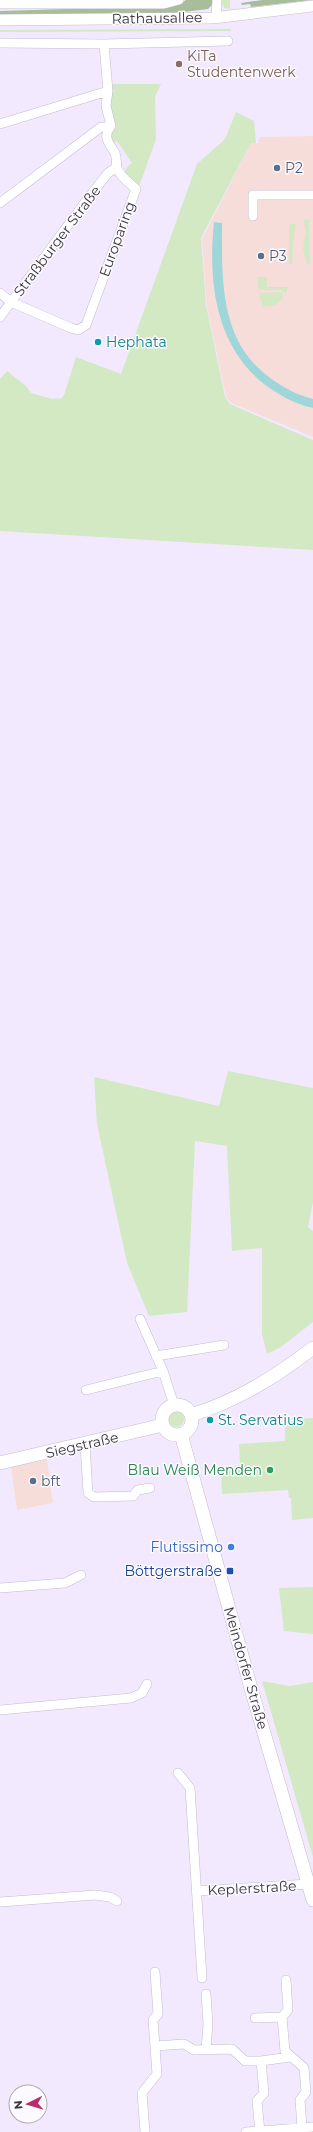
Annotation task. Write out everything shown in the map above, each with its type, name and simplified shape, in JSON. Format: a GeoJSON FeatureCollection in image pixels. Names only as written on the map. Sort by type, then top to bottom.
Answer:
{"type":"FeatureCollection","features":[{"type":"Feature","properties":{"kind":"main road"},"geometry":{"type":"LineString","coordinates":[[191,1415],[223,1404],[244,1394],[284,1370],[313,1348]]}},
{"type":"Feature","properties":{"kind":"main road"},"geometry":{"type":"LineString","coordinates":[[174,1405],[186,1408],[191,1415],[192,1419],[189,1428],[181,1434],[168,1432],[163,1425],[164,1412],[174,1405]]}},
{"type":"Feature","properties":{"kind":"main road","name":"Siegstraße"},"geometry":{"type":"LineString","coordinates":[[0,1463],[163,1425]]}},
{"type":"Feature","properties":{"kind":"main road","name":"Meindorfer Straße"},"geometry":{"type":"LineString","coordinates":[[181,1434],[313,1900]]}},
{"type":"Feature","properties":{"kind":"street","name":"Rathausallee"},"geometry":{"type":"LineString","coordinates":[[0,4],[164,4],[179,0]]}},
{"type":"Feature","properties":{"kind":"street"},"geometry":{"type":"LineString","coordinates":[[216,17],[217,0]]}},
{"type":"Feature","properties":{"kind":"street","name":"Rathausallee"},"geometry":{"type":"LineString","coordinates":[[0,20],[216,17],[313,6]]}},
{"type":"Feature","properties":{"kind":"street"},"geometry":{"type":"LineString","coordinates":[[0,43],[104,44],[228,41]]}},
{"type":"Feature","properties":{"kind":"street","name":"Europaring"},"geometry":{"type":"LineString","coordinates":[[0,293],[11,302],[71,328],[78,330],[86,325],[136,189],[121,175],[117,167],[116,158],[107,141],[106,132],[111,126],[106,106],[108,91],[104,44]]}},
{"type":"Feature","properties":{"kind":"street"},"geometry":{"type":"LineString","coordinates":[[0,124],[108,91]]}},
{"type":"Feature","properties":{"kind":"street"},"geometry":{"type":"LineString","coordinates":[[0,203],[101,127],[111,126]]}},
{"type":"Feature","properties":{"kind":"street","name":"Straßburger Straße"},"geometry":{"type":"LineString","coordinates":[[0,317],[108,172],[117,167]]}},
{"type":"Feature","properties":{"kind":"street"},"geometry":{"type":"LineString","coordinates":[[253,216],[253,196],[313,195]]}},
{"type":"Feature","properties":{"kind":"street"},"geometry":{"type":"LineString","coordinates":[[140,1319],[163,1372],[174,1405]]}},
{"type":"Feature","properties":{"kind":"street"},"geometry":{"type":"LineString","coordinates":[[156,1356],[224,1345]]}},
{"type":"Feature","properties":{"kind":"street"},"geometry":{"type":"LineString","coordinates":[[86,1390],[163,1372]]}},
{"type":"Feature","properties":{"kind":"street"},"geometry":{"type":"LineString","coordinates":[[85,1444],[88,1493],[94,1497],[132,1496],[138,1490],[150,1488]]}},
{"type":"Feature","properties":{"kind":"street"},"geometry":{"type":"LineString","coordinates":[[0,1588],[65,1583],[81,1575]]}},
{"type":"Feature","properties":{"kind":"street"},"geometry":{"type":"LineString","coordinates":[[0,1710],[131,1698],[142,1693],[147,1684]]}},
{"type":"Feature","properties":{"kind":"street","name":"Keplerstraße"},"geometry":{"type":"LineString","coordinates":[[178,1772],[190,1788],[202,1978]]}},
{"type":"Feature","properties":{"kind":"street","name":"Keplerstraße"},"geometry":{"type":"LineString","coordinates":[[197,1891],[308,1884]]}},
{"type":"Feature","properties":{"kind":"street"},"geometry":{"type":"LineString","coordinates":[[0,1902],[95,1896],[110,1897],[117,1901]]}},
{"type":"Feature","properties":{"kind":"street"},"geometry":{"type":"LineString","coordinates":[[145,2132],[142,2093],[157,2074],[154,2020],[158,2014],[155,1972]]}},
{"type":"Feature","properties":{"kind":"street"},"geometry":{"type":"LineString","coordinates":[[286,1980],[288,2010],[282,2017],[285,2051],[304,2068],[306,2092],[300,2100],[302,2128]]}},
{"type":"Feature","properties":{"kind":"street"},"geometry":{"type":"LineString","coordinates":[[206,1994],[208,2024],[206,2050]]}},
{"type":"Feature","properties":{"kind":"street"},"geometry":{"type":"LineString","coordinates":[[255,2018],[282,2017]]}},
{"type":"Feature","properties":{"kind":"street"},"geometry":{"type":"LineString","coordinates":[[155,2046],[184,2044],[194,2050],[232,2049],[246,2061],[261,2061],[290,2057]]}},
{"type":"Feature","properties":{"kind":"street"},"geometry":{"type":"LineString","coordinates":[[260,2132],[257,2101],[264,2093],[261,2061]]}},
{"type":"Feature","properties":{"kind":"street"},"geometry":{"type":"LineString","coordinates":[[246,2132],[313,2127]]}},
{"type":"Feature","properties":{"kind":"shaded area"},"geometry":{"type":"Polygon","coordinates":[[[186,0],[212,0],[212,5],[208,9],[168,14],[0,16],[0,11],[163,6],[180,4],[186,0]]]}},
{"type":"Feature","properties":{"kind":"shaded area"},"geometry":{"type":"Polygon","coordinates":[[[221,0],[230,0],[230,9],[224,8],[221,0]]]}},
{"type":"Feature","properties":{"kind":"shaded area"},"geometry":{"type":"Polygon","coordinates":[[[262,0],[311,0],[251,7],[250,4],[242,5],[241,3],[262,0]]]}},
{"type":"Feature","properties":{"kind":"shaded area"},"geometry":{"type":"Polygon","coordinates":[[[231,29],[231,31],[0,32],[0,30],[231,29]]]}},
{"type":"Feature","properties":{"kind":"shaded area"},"geometry":{"type":"Polygon","coordinates":[[[113,84],[161,84],[155,97],[156,139],[140,184],[137,186],[124,173],[127,167],[132,163],[117,141],[112,144],[110,138],[113,131],[109,102],[113,84]]]}},
{"type":"Feature","properties":{"kind":"shaded area"},"geometry":{"type":"Polygon","coordinates":[[[236,112],[254,121],[256,143],[251,143],[201,238],[206,305],[225,397],[230,404],[313,440],[313,550],[0,531],[0,379],[7,371],[26,386],[31,393],[52,399],[62,398],[64,395],[76,357],[121,374],[197,164],[225,139],[236,112]]]}},
{"type":"Feature","properties":{"kind":"shaded area"},"geometry":{"type":"Polygon","coordinates":[[[313,136],[313,437],[231,403],[226,397],[207,307],[202,239],[251,143],[258,143],[260,137],[313,136]]]}},
{"type":"Feature","properties":{"kind":"shaded area"},"geometry":{"type":"Polygon","coordinates":[[[309,219],[310,264],[307,264],[303,249],[306,231],[303,220],[309,219]]]}},
{"type":"Feature","properties":{"kind":"shaded area"},"geometry":{"type":"Polygon","coordinates":[[[214,222],[222,223],[222,265],[227,307],[232,327],[241,345],[253,362],[269,377],[290,390],[313,399],[313,408],[287,399],[264,384],[248,368],[235,351],[225,331],[218,310],[214,289],[212,244],[214,222]]]}},
{"type":"Feature","properties":{"kind":"shaded area"},"geometry":{"type":"Polygon","coordinates":[[[296,223],[292,264],[289,264],[289,225],[296,223]]]}},
{"type":"Feature","properties":{"kind":"shaded area"},"geometry":{"type":"Polygon","coordinates":[[[257,277],[267,277],[267,287],[288,287],[285,297],[285,293],[281,290],[259,290],[257,277]]]}},
{"type":"Feature","properties":{"kind":"shaded area"},"geometry":{"type":"Polygon","coordinates":[[[282,292],[283,297],[278,303],[263,308],[259,293],[282,292]]]}},
{"type":"Feature","properties":{"kind":"shaded area"},"geometry":{"type":"Polygon","coordinates":[[[228,1071],[313,1088],[313,1202],[308,1227],[313,1231],[313,1322],[281,1347],[267,1354],[262,1334],[262,1248],[232,1251],[227,1146],[195,1141],[187,1312],[149,1316],[127,1263],[97,1124],[94,1077],[219,1106],[228,1071]]]}},
{"type":"Feature","properties":{"kind":"shaded area"},"geometry":{"type":"Polygon","coordinates":[[[173,1411],[179,1411],[184,1416],[182,1425],[179,1427],[173,1427],[168,1422],[168,1416],[173,1411]]]}},
{"type":"Feature","properties":{"kind":"shaded area","name":"Blau Weiß Menden"},"geometry":{"type":"Polygon","coordinates":[[[313,1418],[313,1518],[292,1520],[291,1498],[289,1498],[288,1490],[222,1494],[221,1470],[240,1465],[239,1444],[285,1441],[285,1428],[294,1419],[313,1418]]]}},
{"type":"Feature","properties":{"kind":"shaded area"},"geometry":{"type":"Polygon","coordinates":[[[47,1460],[53,1503],[17,1510],[11,1466],[47,1460]]]}},
{"type":"Feature","properties":{"kind":"shaded area"},"geometry":{"type":"Polygon","coordinates":[[[313,1587],[313,1634],[284,1631],[279,1588],[313,1587]]]}},
{"type":"Feature","properties":{"kind":"shaded area"},"geometry":{"type":"Polygon","coordinates":[[[262,1681],[290,1686],[313,1682],[313,1857],[262,1681]]]}},
{"type":"Feature","properties":{"kind":"place","name":"KiTa Studentenwerk"},"geometry":{"type":"Point","coordinates":[179,64]}},
{"type":"Feature","properties":{"kind":"place","name":"P2"},"geometry":{"type":"Point","coordinates":[277,168]}},
{"type":"Feature","properties":{"kind":"place","name":"P3"},"geometry":{"type":"Point","coordinates":[261,256]}},
{"type":"Feature","properties":{"kind":"place","name":"Hephata"},"geometry":{"type":"Point","coordinates":[98,342]}},
{"type":"Feature","properties":{"kind":"place","name":"St. Servatius"},"geometry":{"type":"Point","coordinates":[210,1420]}},
{"type":"Feature","properties":{"kind":"place","name":"Blau Weiß Menden"},"geometry":{"type":"Point","coordinates":[270,1470]}},
{"type":"Feature","properties":{"kind":"place","name":"bft"},"geometry":{"type":"Point","coordinates":[33,1481]}},
{"type":"Feature","properties":{"kind":"place","name":"Flutissimo"},"geometry":{"type":"Point","coordinates":[231,1547]}},
{"type":"Feature","properties":{"kind":"place","name":"Böttgerstraße"},"geometry":{"type":"Point","coordinates":[230,1571]}}]}
